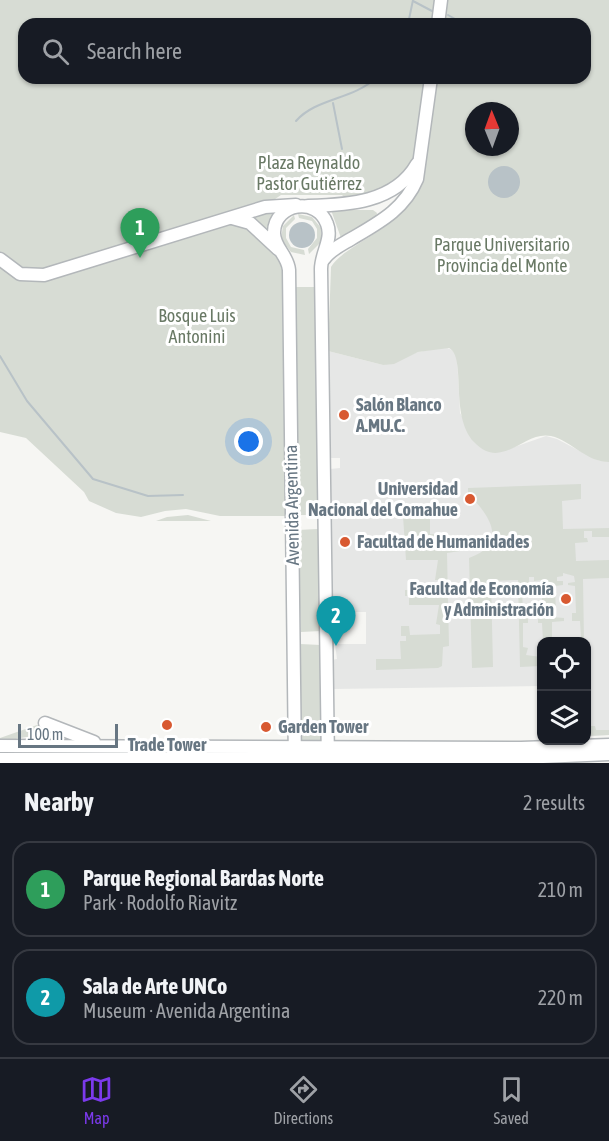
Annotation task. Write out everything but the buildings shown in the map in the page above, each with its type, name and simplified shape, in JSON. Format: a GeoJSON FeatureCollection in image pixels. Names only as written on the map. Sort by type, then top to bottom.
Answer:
{"type":"FeatureCollection","features":[{"type":"Feature","properties":{"kind":"main road"},"geometry":{"type":"LineString","coordinates":[[439,18],[441,0]]}},
{"type":"Feature","properties":{"kind":"main road"},"geometry":{"type":"LineString","coordinates":[[328,252],[407,199],[417,179],[430,84]]}},
{"type":"Feature","properties":{"kind":"main road"},"geometry":{"type":"LineString","coordinates":[[0,259],[11,269],[24,275],[44,275],[273,205],[346,205],[398,187],[414,171],[422,149]]}},
{"type":"Feature","properties":{"kind":"main road"},"geometry":{"type":"LineString","coordinates":[[279,250],[274,236],[275,224],[285,211],[302,206],[318,211],[327,224],[328,252]]}},
{"type":"Feature","properties":{"kind":"main road"},"geometry":{"type":"LineString","coordinates":[[226,219],[242,219],[279,250]]}},
{"type":"Feature","properties":{"kind":"main road","name":"Avenida Argentina"},"geometry":{"type":"LineString","coordinates":[[279,250],[288,262],[289,270],[295,757]]}},
{"type":"Feature","properties":{"kind":"main road","name":"Avenida Argentina"},"geometry":{"type":"LineString","coordinates":[[328,252],[321,269],[328,757]]}},
{"type":"Feature","properties":{"kind":"main road"},"geometry":{"type":"LineString","coordinates":[[56,746],[53,731],[45,723],[80,738],[119,747]]}},
{"type":"Feature","properties":{"kind":"main road"},"geometry":{"type":"LineString","coordinates":[[328,757],[609,745]]}},
{"type":"Feature","properties":{"kind":"main road"},"geometry":{"type":"LineString","coordinates":[[0,746],[119,747],[295,757]]}},
{"type":"Feature","properties":{"kind":"main road"},"geometry":{"type":"LineString","coordinates":[[0,759],[521,758],[609,754]]}},
{"type":"Feature","properties":{"kind":"shaded area"},"geometry":{"type":"Polygon","coordinates":[[[504,166],[516,170],[520,182],[516,194],[504,198],[492,194],[488,182],[492,170],[504,166]]]}},
{"type":"Feature","properties":{"kind":"shaded area"},"geometry":{"type":"Polygon","coordinates":[[[302,222],[312,225],[315,235],[312,245],[302,248],[292,245],[289,235],[292,225],[302,222]]]}},
{"type":"Feature","properties":{"kind":"shaded area","name":"Universidad Nacional del Comahue"},"geometry":{"type":"Polygon","coordinates":[[[445,347],[457,356],[460,413],[481,447],[500,452],[546,436],[557,439],[597,460],[609,462],[609,735],[591,736],[591,637],[537,637],[537,686],[333,689],[332,660],[337,659],[335,644],[366,644],[366,612],[341,612],[341,607],[333,607],[330,469],[340,468],[340,458],[330,458],[328,351],[383,365],[418,352],[445,347]]]}},
{"type":"Feature","properties":{"kind":"green space"},"geometry":{"type":"Polygon","coordinates":[[[0,0],[437,0],[435,18],[18,18],[18,84],[426,84],[415,161],[395,186],[347,200],[342,195],[281,195],[241,222],[283,263],[288,513],[285,516],[220,516],[186,509],[141,517],[116,513],[89,501],[84,492],[26,438],[0,432],[0,0]]]}},
{"type":"Feature","properties":{"kind":"green space","name":"Parque Universitario Provincia del Monte"},"geometry":{"type":"Polygon","coordinates":[[[441,0],[609,0],[609,462],[593,459],[566,442],[551,436],[532,439],[504,452],[494,453],[484,450],[466,431],[460,403],[457,363],[449,348],[418,352],[394,364],[383,365],[328,351],[331,267],[336,260],[404,209],[430,84],[591,84],[591,18],[439,18],[441,0]]]}},
{"type":"Feature","properties":{"kind":"green space"},"geometry":{"type":"Polygon","coordinates":[[[331,210],[373,210],[377,213],[376,217],[341,238],[331,210]]]}},
{"type":"Feature","properties":{"kind":"green space"},"geometry":{"type":"Polygon","coordinates":[[[274,211],[266,230],[254,217],[274,211]]]}},
{"type":"Feature","properties":{"kind":"green space"},"geometry":{"type":"Polygon","coordinates":[[[298,214],[312,217],[321,228],[321,242],[309,254],[308,249],[317,238],[317,229],[312,221],[299,218],[298,214]]]}},
{"type":"Feature","properties":{"kind":"green space"},"geometry":{"type":"Polygon","coordinates":[[[294,215],[295,219],[286,228],[286,238],[291,247],[304,250],[305,255],[291,252],[281,239],[283,226],[294,215]]]}},
{"type":"Feature","properties":{"kind":"green space"},"geometry":{"type":"Polygon","coordinates":[[[292,287],[318,287],[319,515],[297,515],[292,287]]]}},
{"type":"Feature","properties":{"kind":"green space"},"geometry":{"type":"Polygon","coordinates":[[[581,484],[581,499],[562,501],[563,529],[609,528],[609,537],[592,537],[592,531],[584,531],[584,538],[587,538],[588,542],[575,543],[576,561],[609,560],[609,578],[583,579],[584,637],[581,637],[580,621],[572,621],[572,613],[576,613],[575,586],[568,585],[568,583],[575,582],[574,576],[563,573],[563,576],[557,577],[557,581],[563,581],[563,585],[555,586],[556,614],[552,614],[552,617],[564,618],[564,621],[552,622],[552,637],[543,637],[542,623],[538,623],[538,615],[542,614],[542,580],[534,581],[534,577],[529,577],[529,587],[522,587],[523,615],[528,615],[528,623],[523,623],[523,647],[528,648],[526,655],[537,656],[537,666],[520,667],[518,580],[491,581],[493,667],[472,668],[469,558],[489,545],[492,529],[483,511],[468,494],[468,488],[581,484]]]}},
{"type":"Feature","properties":{"kind":"green space"},"geometry":{"type":"Polygon","coordinates":[[[188,515],[211,521],[156,521],[167,517],[188,515]]]}},
{"type":"Feature","properties":{"kind":"green space"},"geometry":{"type":"Polygon","coordinates":[[[430,515],[430,534],[471,536],[477,542],[473,549],[447,553],[449,646],[443,647],[442,666],[438,668],[376,670],[376,659],[401,659],[400,641],[406,641],[406,636],[401,636],[401,626],[409,626],[410,635],[440,634],[440,625],[436,624],[439,605],[409,605],[409,596],[405,596],[405,590],[439,589],[438,580],[435,580],[438,560],[406,560],[403,516],[430,515]]]}},
{"type":"Feature","properties":{"kind":"green space"},"geometry":{"type":"Polygon","coordinates":[[[318,529],[321,631],[301,632],[297,530],[318,529]]]}},
{"type":"Feature","properties":{"kind":"green space"},"geometry":{"type":"Polygon","coordinates":[[[300,644],[321,645],[323,742],[300,744],[298,646],[300,644]]]}},
{"type":"Feature","properties":{"kind":"green space"},"geometry":{"type":"Polygon","coordinates":[[[37,725],[47,729],[51,740],[26,737],[0,742],[0,738],[37,725]]]}},
{"type":"Feature","properties":{"kind":"green space"},"geometry":{"type":"Polygon","coordinates":[[[591,726],[595,726],[596,730],[609,730],[609,735],[591,736],[591,726]]]}},
{"type":"Feature","properties":{"kind":"waterway"},"geometry":{"type":"LineString","coordinates":[[409,18],[413,0]]}},
{"type":"Feature","properties":{"kind":"waterway"},"geometry":{"type":"LineString","coordinates":[[413,1],[432,11]]}},
{"type":"Feature","properties":{"kind":"waterway"},"geometry":{"type":"LineString","coordinates":[[448,15],[453,18]]}},
{"type":"Feature","properties":{"kind":"waterway"},"geometry":{"type":"LineString","coordinates":[[296,121],[304,113],[367,84]]}},
{"type":"Feature","properties":{"kind":"waterway"},"geometry":{"type":"LineString","coordinates":[[333,103],[342,149]]}},
{"type":"Feature","properties":{"kind":"waterway"},"geometry":{"type":"LineString","coordinates":[[0,356],[27,401],[93,479],[148,496],[183,495]]}},
{"type":"Feature","properties":{"kind":"place","name":"Parque Regional Bardas Norte"},"geometry":{"type":"Point","coordinates":[140,258]}},
{"type":"Feature","properties":{"kind":"place","name":"Salón Blanco A.MU.C."},"geometry":{"type":"Point","coordinates":[344,415]}},
{"type":"Feature","properties":{"kind":"place","name":"Universidad Nacional del Comahue"},"geometry":{"type":"Point","coordinates":[470,499]}},
{"type":"Feature","properties":{"kind":"place","name":"Facultad de Humanidades"},"geometry":{"type":"Point","coordinates":[345,542]}},
{"type":"Feature","properties":{"kind":"place","name":"Facultad de Economía y Administración"},"geometry":{"type":"Point","coordinates":[566,599]}},
{"type":"Feature","properties":{"kind":"place","name":"Sala de Arte UNCo"},"geometry":{"type":"Point","coordinates":[336,646]}},
{"type":"Feature","properties":{"kind":"place","name":"Trade Tower"},"geometry":{"type":"Point","coordinates":[167,725]}},
{"type":"Feature","properties":{"kind":"place","name":"Garden Tower"},"geometry":{"type":"Point","coordinates":[266,727]}},
{"type":"Feature","properties":{"kind":"park label","name":"Plaza Reynaldo Pastor Gutiérrez"},"geometry":{"type":"Point","coordinates":[309,174]}},
{"type":"Feature","properties":{"kind":"park label","name":"Bosque Luis Antonini"},"geometry":{"type":"Point","coordinates":[197,326]}}]}
